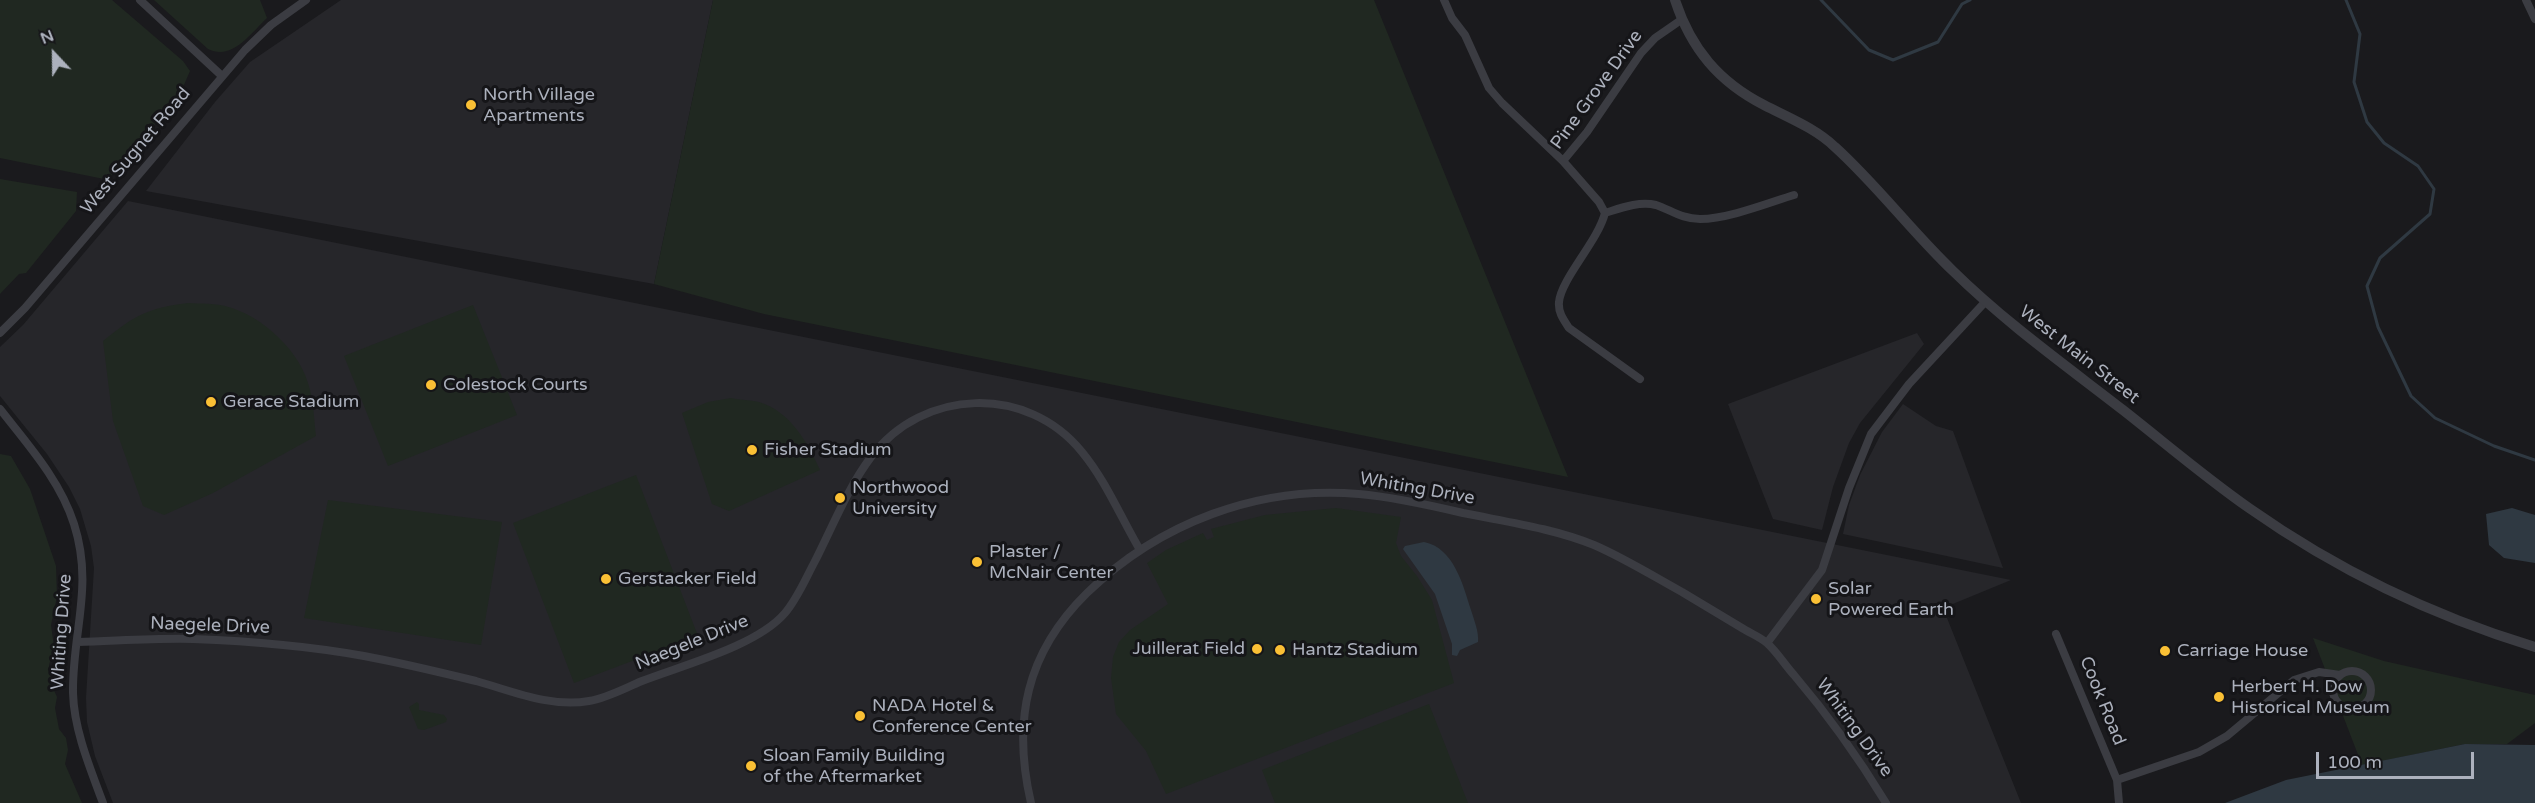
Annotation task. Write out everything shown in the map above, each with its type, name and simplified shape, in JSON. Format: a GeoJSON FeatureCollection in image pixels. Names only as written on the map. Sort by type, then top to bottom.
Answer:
{"type":"FeatureCollection","features":[{"type":"Feature","properties":{"kind":"street"},"geometry":{"type":"LineString","coordinates":[[140,0],[222,76]]}},
{"type":"Feature","properties":{"kind":"street","name":"West Sugnet Road"},"geometry":{"type":"LineString","coordinates":[[0,333],[25,308],[222,76],[271,25],[306,0]]}},
{"type":"Feature","properties":{"kind":"street"},"geometry":{"type":"LineString","coordinates":[[1444,0],[1452,18],[1465,35],[1489,88],[1563,161]]}},
{"type":"Feature","properties":{"kind":"street","name":"West Main Street"},"geometry":{"type":"LineString","coordinates":[[1675,0],[1681,20],[1702,57],[1722,78],[1743,94],[1812,130],[1832,144],[1953,272],[1986,301],[2016,327],[2249,508],[2357,575],[2423,607],[2494,635],[2535,647]]}},
{"type":"Feature","properties":{"kind":"street"},"geometry":{"type":"LineString","coordinates":[[2526,0],[2535,19]]}},
{"type":"Feature","properties":{"kind":"street","name":"Pine Grove Drive"},"geometry":{"type":"LineString","coordinates":[[1605,213],[1599,202],[1563,161],[1587,132],[1641,53],[1655,38],[1681,20]]}},
{"type":"Feature","properties":{"kind":"street"},"geometry":{"type":"LineString","coordinates":[[1640,379],[1569,328],[1561,316],[1559,301],[1563,289],[1601,228],[1605,213],[1634,205],[1655,205],[1679,217],[1700,220],[1747,210],[1794,195]]}},
{"type":"Feature","properties":{"kind":"street"},"geometry":{"type":"LineString","coordinates":[[1767,643],[1822,570],[1849,488],[1871,434],[1909,384],[1986,301]]}},
{"type":"Feature","properties":{"kind":"street","name":"Naegele Drive"},"geometry":{"type":"LineString","coordinates":[[78,642],[193,639],[272,644],[416,666],[556,702],[591,701],[761,634],[785,614],[801,589],[854,483],[873,454],[898,430],[922,416],[945,407],[976,402],[995,402],[1016,407],[1064,434],[1095,470],[1140,550]]}},
{"type":"Feature","properties":{"kind":"street","name":"Whiting Drive"},"geometry":{"type":"LineString","coordinates":[[0,409],[56,483],[75,526],[84,579],[73,694],[83,748],[103,803]]}},
{"type":"Feature","properties":{"kind":"street","name":"Whiting Drive"},"geometry":{"type":"LineString","coordinates":[[1030,803],[1025,779],[1022,740],[1024,717],[1034,670],[1061,622],[1078,602],[1140,550],[1195,521],[1256,501],[1290,495],[1325,493],[1399,499],[1530,527],[1594,546],[1654,576],[1767,643],[1826,713],[1861,761],[1886,803]]}},
{"type":"Feature","properties":{"kind":"street","name":"Cook Road"},"geometry":{"type":"LineString","coordinates":[[2056,634],[2117,780],[2120,803]]}},
{"type":"Feature","properties":{"kind":"street"},"geometry":{"type":"LineString","coordinates":[[2117,780],[2199,752],[2228,736],[2294,680],[2319,672],[2340,675],[2355,671],[2368,680],[2371,690],[2365,704],[2355,710],[2349,710],[2337,704],[2333,686],[2340,675]]}},
{"type":"Feature","properties":{"kind":"shaded area"},"geometry":{"type":"Polygon","coordinates":[[[0,0],[112,0],[183,61],[190,71],[180,94],[110,178],[104,179],[0,158],[0,0]]]}},
{"type":"Feature","properties":{"kind":"shaded area"},"geometry":{"type":"Polygon","coordinates":[[[154,0],[260,0],[267,18],[233,49],[217,52],[208,49],[154,0]]]}},
{"type":"Feature","properties":{"kind":"shaded area"},"geometry":{"type":"Polygon","coordinates":[[[341,0],[713,0],[654,284],[146,191],[215,102],[250,62],[341,0]]]}},
{"type":"Feature","properties":{"kind":"shaded area"},"geometry":{"type":"Polygon","coordinates":[[[713,0],[1374,0],[1568,477],[764,314],[654,284],[713,0]]]}},
{"type":"Feature","properties":{"kind":"shaded area"},"geometry":{"type":"Polygon","coordinates":[[[0,179],[77,192],[76,211],[26,273],[19,274],[0,294],[0,179]]]}},
{"type":"Feature","properties":{"kind":"shaded area","name":"Northwood University"},"geometry":{"type":"Polygon","coordinates":[[[128,201],[2011,580],[1943,608],[2021,803],[113,803],[95,756],[87,722],[86,698],[94,568],[91,546],[80,509],[69,487],[47,454],[0,396],[0,347],[23,325],[128,201]]]}},
{"type":"Feature","properties":{"kind":"shaded area","name":"Gerace Stadium"},"geometry":{"type":"Polygon","coordinates":[[[188,303],[220,305],[239,311],[253,318],[278,337],[299,362],[306,376],[312,401],[316,436],[213,493],[164,515],[143,506],[113,421],[103,341],[142,314],[188,303]]]}},
{"type":"Feature","properties":{"kind":"shaded area","name":"Colestock Courts"},"geometry":{"type":"Polygon","coordinates":[[[473,305],[517,415],[388,466],[344,356],[473,305]]]}},
{"type":"Feature","properties":{"kind":"shaded area"},"geometry":{"type":"Polygon","coordinates":[[[1917,333],[1924,344],[1860,423],[1849,443],[1833,487],[1822,530],[1773,519],[1728,404],[1917,333]]]}},
{"type":"Feature","properties":{"kind":"shaded area","name":"Fisher Stadium"},"geometry":{"type":"Polygon","coordinates":[[[731,398],[770,406],[789,420],[804,439],[820,470],[729,511],[712,504],[682,413],[708,402],[731,398]]]}},
{"type":"Feature","properties":{"kind":"shaded area"},"geometry":{"type":"Polygon","coordinates":[[[1903,404],[1936,426],[1953,431],[2003,568],[1843,534],[1849,505],[1860,475],[1882,432],[1903,404]]]}},
{"type":"Feature","properties":{"kind":"shaded area"},"geometry":{"type":"Polygon","coordinates":[[[0,454],[11,456],[30,489],[56,566],[57,596],[51,625],[54,647],[49,665],[57,697],[55,708],[59,729],[66,738],[68,750],[65,764],[82,803],[0,803],[0,454]]]}},
{"type":"Feature","properties":{"kind":"shaded area","name":"Gerstacker Field"},"geometry":{"type":"Polygon","coordinates":[[[636,475],[698,636],[574,683],[513,523],[636,475]]]}},
{"type":"Feature","properties":{"kind":"shaded area"},"geometry":{"type":"Polygon","coordinates":[[[328,500],[502,522],[481,645],[304,618],[328,500]]]}},
{"type":"Feature","properties":{"kind":"shaded area","name":"Hantz Stadium"},"geometry":{"type":"Polygon","coordinates":[[[1336,508],[1401,517],[1396,543],[1401,556],[1432,600],[1454,683],[1166,794],[1146,751],[1116,714],[1111,678],[1113,657],[1119,642],[1130,630],[1168,604],[1147,563],[1166,550],[1203,533],[1207,540],[1214,537],[1211,529],[1265,515],[1336,508]]]}},
{"type":"Feature","properties":{"kind":"shaded area"},"geometry":{"type":"Polygon","coordinates":[[[2512,508],[2535,515],[2535,563],[2504,558],[2489,545],[2486,514],[2512,508]]]}},
{"type":"Feature","properties":{"kind":"shaded area"},"geometry":{"type":"Polygon","coordinates":[[[1424,542],[1443,552],[1456,569],[1476,626],[1478,642],[1460,650],[1457,656],[1452,655],[1452,644],[1435,594],[1403,549],[1405,546],[1424,542]]]}},
{"type":"Feature","properties":{"kind":"shaded area"},"geometry":{"type":"Polygon","coordinates":[[[2313,638],[2384,661],[2535,695],[2535,723],[2507,744],[2465,744],[2362,765],[2313,638]]]}},
{"type":"Feature","properties":{"kind":"shaded area"},"geometry":{"type":"Polygon","coordinates":[[[417,702],[419,710],[444,715],[446,722],[424,730],[418,729],[409,707],[417,702]]]}},
{"type":"Feature","properties":{"kind":"shaded area"},"geometry":{"type":"Polygon","coordinates":[[[1429,704],[1468,803],[1275,803],[1262,770],[1429,704]]]}},
{"type":"Feature","properties":{"kind":"shaded area"},"geometry":{"type":"Polygon","coordinates":[[[2465,744],[2535,745],[2535,803],[2225,803],[2286,780],[2465,744]]]}},
{"type":"Feature","properties":{"kind":"waterway"},"geometry":{"type":"LineString","coordinates":[[1821,0],[1869,50],[1893,60],[1938,42],[1962,4],[1970,0]]}},
{"type":"Feature","properties":{"kind":"waterway"},"geometry":{"type":"LineString","coordinates":[[2346,0],[2360,34],[2354,82],[2367,122],[2384,143],[2418,166],[2434,189],[2430,214],[2380,258],[2367,286],[2378,327],[2411,396],[2435,418],[2494,446],[2535,460]]}},
{"type":"Feature","properties":{"kind":"place","name":"North Village Apartments"},"geometry":{"type":"Point","coordinates":[471,105]}},
{"type":"Feature","properties":{"kind":"place","name":"Colestock Courts"},"geometry":{"type":"Point","coordinates":[431,385]}},
{"type":"Feature","properties":{"kind":"place","name":"Gerace Stadium"},"geometry":{"type":"Point","coordinates":[211,402]}},
{"type":"Feature","properties":{"kind":"place","name":"Fisher Stadium"},"geometry":{"type":"Point","coordinates":[752,450]}},
{"type":"Feature","properties":{"kind":"place","name":"Northwood University"},"geometry":{"type":"Point","coordinates":[840,498]}},
{"type":"Feature","properties":{"kind":"place","name":"Plaster / McNair Center"},"geometry":{"type":"Point","coordinates":[977,562]}},
{"type":"Feature","properties":{"kind":"place","name":"Gerstacker Field"},"geometry":{"type":"Point","coordinates":[606,579]}},
{"type":"Feature","properties":{"kind":"place","name":"Solar Powered Earth"},"geometry":{"type":"Point","coordinates":[1816,599]}},
{"type":"Feature","properties":{"kind":"place","name":"Juillerat Field"},"geometry":{"type":"Point","coordinates":[1257,649]}},
{"type":"Feature","properties":{"kind":"place","name":"Hantz Stadium"},"geometry":{"type":"Point","coordinates":[1280,650]}},
{"type":"Feature","properties":{"kind":"place","name":"Carriage House"},"geometry":{"type":"Point","coordinates":[2165,651]}},
{"type":"Feature","properties":{"kind":"place","name":"Herbert H. Dow Historical Museum"},"geometry":{"type":"Point","coordinates":[2219,697]}},
{"type":"Feature","properties":{"kind":"place","name":"NADA Hotel & Conference Center"},"geometry":{"type":"Point","coordinates":[860,716]}},
{"type":"Feature","properties":{"kind":"place","name":"Sloan Family Building of the Aftermarket"},"geometry":{"type":"Point","coordinates":[751,766]}}]}
